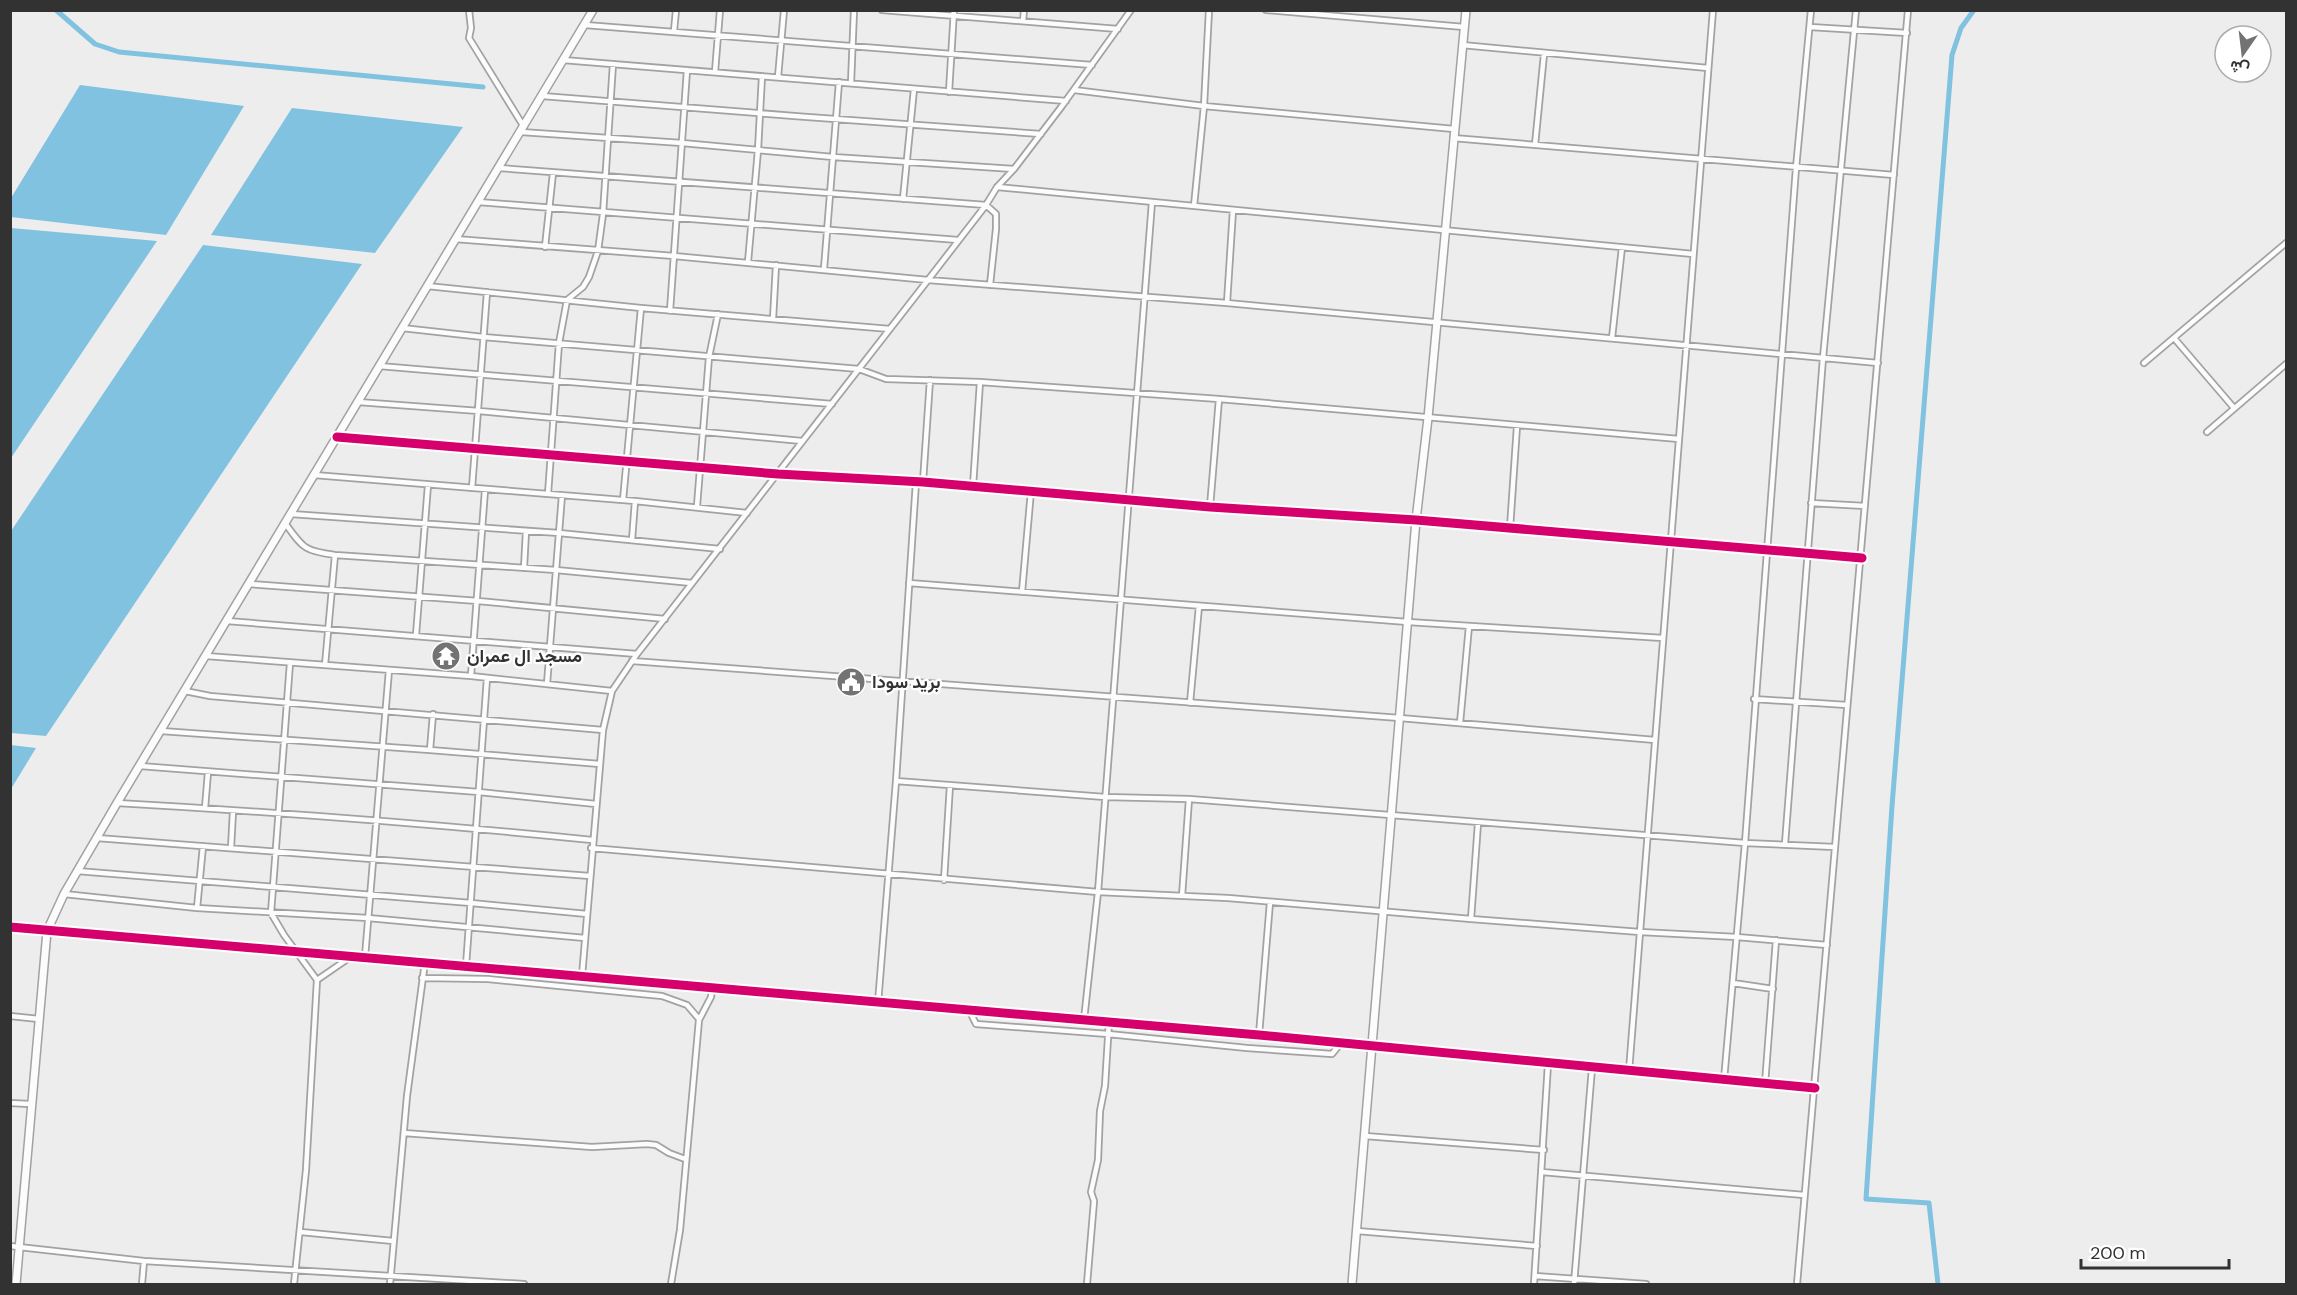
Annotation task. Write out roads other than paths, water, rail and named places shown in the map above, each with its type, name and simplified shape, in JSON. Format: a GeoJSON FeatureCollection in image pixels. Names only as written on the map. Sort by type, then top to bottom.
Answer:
{"type":"FeatureCollection","features":[{"type":"Feature","properties":{"kind":"street"},"geometry":{"type":"LineString","coordinates":[[468,10],[471,28],[469,38],[523,130]]}},
{"type":"Feature","properties":{"kind":"street"},"geometry":{"type":"LineString","coordinates":[[16,1284],[47,930],[64,894],[117,803],[593,10]]}},
{"type":"Feature","properties":{"kind":"street"},"geometry":{"type":"LineString","coordinates":[[674,31],[676,10]]}},
{"type":"Feature","properties":{"kind":"street"},"geometry":{"type":"LineString","coordinates":[[715,72],[720,10]]}},
{"type":"Feature","properties":{"kind":"street"},"geometry":{"type":"LineString","coordinates":[[778,77],[784,10]]}},
{"type":"Feature","properties":{"kind":"street"},"geometry":{"type":"LineString","coordinates":[[851,83],[854,10]]}},
{"type":"Feature","properties":{"kind":"street"},"geometry":{"type":"LineString","coordinates":[[882,10],[1118,29]]}},
{"type":"Feature","properties":{"kind":"street"},"geometry":{"type":"LineString","coordinates":[[1023,21],[1024,10]]}},
{"type":"Feature","properties":{"kind":"street"},"geometry":{"type":"LineString","coordinates":[[582,976],[591,848],[603,730],[612,691],[637,654],[986,205],[997,187],[1041,134],[1131,10]]}},
{"type":"Feature","properties":{"kind":"street"},"geometry":{"type":"LineString","coordinates":[[1194,206],[1204,106],[1209,10]]}},
{"type":"Feature","properties":{"kind":"street"},"geometry":{"type":"LineString","coordinates":[[1266,10],[1464,27]]}},
{"type":"Feature","properties":{"kind":"street"},"geometry":{"type":"LineString","coordinates":[[1352,1284],[1393,817],[1416,520],[1428,418],[1466,10]]}},
{"type":"Feature","properties":{"kind":"street"},"geometry":{"type":"LineString","coordinates":[[1629,1071],[1713,10]]}},
{"type":"Feature","properties":{"kind":"street"},"geometry":{"type":"LineString","coordinates":[[1724,1080],[1745,843],[1754,699],[1796,168],[1811,10]]}},
{"type":"Feature","properties":{"kind":"street"},"geometry":{"type":"LineString","coordinates":[[1785,844],[1823,358],[1856,10]]}},
{"type":"Feature","properties":{"kind":"street"},"geometry":{"type":"LineString","coordinates":[[1797,1284],[1908,10]]}},
{"type":"Feature","properties":{"kind":"street"},"geometry":{"type":"LineString","coordinates":[[949,92],[954,14]]}},
{"type":"Feature","properties":{"kind":"street"},"geometry":{"type":"LineString","coordinates":[[585,25],[1092,64]]}},
{"type":"Feature","properties":{"kind":"street"},"geometry":{"type":"LineString","coordinates":[[1810,27],[1907,33]]}},
{"type":"Feature","properties":{"kind":"street"},"geometry":{"type":"LineString","coordinates":[[1462,45],[1708,69]]}},
{"type":"Feature","properties":{"kind":"street"},"geometry":{"type":"LineString","coordinates":[[1536,145],[1544,54]]}},
{"type":"Feature","properties":{"kind":"street"},"geometry":{"type":"LineString","coordinates":[[563,60],[1066,101]]}},
{"type":"Feature","properties":{"kind":"street"},"geometry":{"type":"LineString","coordinates":[[548,494],[556,380],[567,300],[583,287],[598,251],[603,213],[613,64]]}},
{"type":"Feature","properties":{"kind":"street"},"geometry":{"type":"LineString","coordinates":[[670,310],[687,70]]}},
{"type":"Feature","properties":{"kind":"street"},"geometry":{"type":"LineString","coordinates":[[748,262],[762,76]]}},
{"type":"Feature","properties":{"kind":"street"},"geometry":{"type":"LineString","coordinates":[[824,269],[839,82]]}},
{"type":"Feature","properties":{"kind":"street"},"geometry":{"type":"LineString","coordinates":[[903,199],[914,89]]}},
{"type":"Feature","properties":{"kind":"street"},"geometry":{"type":"LineString","coordinates":[[1074,90],[1204,106],[1454,129]]}},
{"type":"Feature","properties":{"kind":"street"},"geometry":{"type":"LineString","coordinates":[[543,96],[760,112],[836,121],[1041,134]]}},
{"type":"Feature","properties":{"kind":"street"},"geometry":{"type":"LineString","coordinates":[[523,130],[833,157],[1014,169]]}},
{"type":"Feature","properties":{"kind":"street"},"geometry":{"type":"LineString","coordinates":[[1453,138],[1894,175]]}},
{"type":"Feature","properties":{"kind":"street"},"geometry":{"type":"LineString","coordinates":[[499,168],[986,205],[996,214],[990,285]]}},
{"type":"Feature","properties":{"kind":"street"},"geometry":{"type":"LineString","coordinates":[[545,247],[554,173]]}},
{"type":"Feature","properties":{"kind":"street"},"geometry":{"type":"LineString","coordinates":[[997,187],[1694,254]]}},
{"type":"Feature","properties":{"kind":"street"},"geometry":{"type":"LineString","coordinates":[[478,202],[958,240]]}},
{"type":"Feature","properties":{"kind":"street"},"geometry":{"type":"LineString","coordinates":[[1084,1020],[1098,892],[1152,202]]}},
{"type":"Feature","properties":{"kind":"street"},"geometry":{"type":"LineString","coordinates":[[1227,303],[1233,210]]}},
{"type":"Feature","properties":{"kind":"street"},"geometry":{"type":"LineString","coordinates":[[455,239],[1227,303],[1878,363]]}},
{"type":"Feature","properties":{"kind":"street"},"geometry":{"type":"LineString","coordinates":[[2144,363],[2286,243]]}},
{"type":"Feature","properties":{"kind":"street"},"geometry":{"type":"LineString","coordinates":[[1612,338],[1622,247]]}},
{"type":"Feature","properties":{"kind":"street"},"geometry":{"type":"LineString","coordinates":[[773,320],[776,265]]}},
{"type":"Feature","properties":{"kind":"street"},"geometry":{"type":"LineString","coordinates":[[426,286],[641,309],[890,329]]}},
{"type":"Feature","properties":{"kind":"street"},"geometry":{"type":"LineString","coordinates":[[472,488],[487,292]]}},
{"type":"Feature","properties":{"kind":"street"},"geometry":{"type":"LineString","coordinates":[[623,500],[641,309]]}},
{"type":"Feature","properties":{"kind":"street"},"geometry":{"type":"LineString","coordinates":[[697,507],[709,357],[718,314]]}},
{"type":"Feature","properties":{"kind":"street"},"geometry":{"type":"LineString","coordinates":[[402,328],[859,369],[886,379],[980,382],[1219,399],[1679,439]]}},
{"type":"Feature","properties":{"kind":"street"},"geometry":{"type":"LineString","coordinates":[[2174,338],[2234,408]]}},
{"type":"Feature","properties":{"kind":"street"},"geometry":{"type":"LineString","coordinates":[[2207,432],[2286,364]]}},
{"type":"Feature","properties":{"kind":"street"},"geometry":{"type":"LineString","coordinates":[[379,366],[832,404]]}},
{"type":"Feature","properties":{"kind":"street"},"geometry":{"type":"LineString","coordinates":[[923,482],[930,380]]}},
{"type":"Feature","properties":{"kind":"street"},"geometry":{"type":"LineString","coordinates":[[973,486],[980,382]]}},
{"type":"Feature","properties":{"kind":"street"},"geometry":{"type":"LineString","coordinates":[[1210,507],[1219,399]]}},
{"type":"Feature","properties":{"kind":"street"},"geometry":{"type":"LineString","coordinates":[[357,402],[802,441]]}},
{"type":"Feature","properties":{"kind":"street"},"geometry":{"type":"LineString","coordinates":[[1509,528],[1517,426]]}},
{"type":"Feature","properties":{"kind":"street"},"geometry":{"type":"LineString","coordinates":[[337,437],[778,474],[923,482],[1210,507],[1416,520],[1862,558]]}},
{"type":"Feature","properties":{"kind":"street"},"geometry":{"type":"LineString","coordinates":[[314,475],[635,501],[747,513]]}},
{"type":"Feature","properties":{"kind":"street"},"geometry":{"type":"LineString","coordinates":[[878,1003],[896,781],[916,482]]}},
{"type":"Feature","properties":{"kind":"street"},"geometry":{"type":"LineString","coordinates":[[417,635],[428,485]]}},
{"type":"Feature","properties":{"kind":"street"},"geometry":{"type":"LineString","coordinates":[[471,676],[485,490]]}},
{"type":"Feature","properties":{"kind":"street"},"geometry":{"type":"LineString","coordinates":[[1022,592],[1031,491]]}},
{"type":"Feature","properties":{"kind":"street"},"geometry":{"type":"LineString","coordinates":[[547,684],[562,495]]}},
{"type":"Feature","properties":{"kind":"street"},"geometry":{"type":"LineString","coordinates":[[632,540],[635,501]]}},
{"type":"Feature","properties":{"kind":"street"},"geometry":{"type":"LineString","coordinates":[[1811,503],[1865,506]]}},
{"type":"Feature","properties":{"kind":"street"},"geometry":{"type":"LineString","coordinates":[[291,514],[559,533],[720,549]]}},
{"type":"Feature","properties":{"kind":"street"},"geometry":{"type":"LineString","coordinates":[[285,523],[302,546],[309,550],[335,555],[556,570],[693,583]]}},
{"type":"Feature","properties":{"kind":"street"},"geometry":{"type":"LineString","coordinates":[[524,568],[526,531]]}},
{"type":"Feature","properties":{"kind":"street"},"geometry":{"type":"LineString","coordinates":[[325,665],[335,555]]}},
{"type":"Feature","properties":{"kind":"street"},"geometry":{"type":"LineString","coordinates":[[909,583],[1408,622],[1663,638]]}},
{"type":"Feature","properties":{"kind":"street"},"geometry":{"type":"LineString","coordinates":[[249,584],[665,619]]}},
{"type":"Feature","properties":{"kind":"street"},"geometry":{"type":"LineString","coordinates":[[1190,703],[1199,606]]}},
{"type":"Feature","properties":{"kind":"street"},"geometry":{"type":"LineString","coordinates":[[227,621],[550,645],[637,654]]}},
{"type":"Feature","properties":{"kind":"street"},"geometry":{"type":"LineString","coordinates":[[1460,723],[1469,626]]}},
{"type":"Feature","properties":{"kind":"street"},"geometry":{"type":"LineString","coordinates":[[206,656],[471,676],[612,691]]}},
{"type":"Feature","properties":{"kind":"street"},"geometry":{"type":"LineString","coordinates":[[632,661],[1400,718],[1655,740]]}},
{"type":"Feature","properties":{"kind":"street"},"geometry":{"type":"LineString","coordinates":[[290,663],[286,740],[271,913],[317,980],[301,1232],[294,1284]]}},
{"type":"Feature","properties":{"kind":"street"},"geometry":{"type":"LineString","coordinates":[[365,957],[389,670]]}},
{"type":"Feature","properties":{"kind":"street"},"geometry":{"type":"LineString","coordinates":[[465,966],[487,678]]}},
{"type":"Feature","properties":{"kind":"street"},"geometry":{"type":"LineString","coordinates":[[185,690],[210,696],[603,730]]}},
{"type":"Feature","properties":{"kind":"street"},"geometry":{"type":"LineString","coordinates":[[1754,699],[1846,705]]}},
{"type":"Feature","properties":{"kind":"street"},"geometry":{"type":"LineString","coordinates":[[430,750],[433,714]]}},
{"type":"Feature","properties":{"kind":"street"},"geometry":{"type":"LineString","coordinates":[[161,731],[600,764]]}},
{"type":"Feature","properties":{"kind":"street"},"geometry":{"type":"LineString","coordinates":[[140,766],[478,792],[596,804]]}},
{"type":"Feature","properties":{"kind":"street"},"geometry":{"type":"LineString","coordinates":[[205,808],[208,772]]}},
{"type":"Feature","properties":{"kind":"street"},"geometry":{"type":"LineString","coordinates":[[896,781],[1105,797],[1189,799],[1648,836],[1835,847]]}},
{"type":"Feature","properties":{"kind":"street"},"geometry":{"type":"LineString","coordinates":[[944,880],[950,785]]}},
{"type":"Feature","properties":{"kind":"street"},"geometry":{"type":"LineString","coordinates":[[1182,896],[1189,799]]}},
{"type":"Feature","properties":{"kind":"street"},"geometry":{"type":"LineString","coordinates":[[117,803],[476,828],[592,840]]}},
{"type":"Feature","properties":{"kind":"street"},"geometry":{"type":"LineString","coordinates":[[231,848],[233,811]]}},
{"type":"Feature","properties":{"kind":"street"},"geometry":{"type":"LineString","coordinates":[[1471,919],[1478,823]]}},
{"type":"Feature","properties":{"kind":"street"},"geometry":{"type":"LineString","coordinates":[[98,838],[590,876]]}},
{"type":"Feature","properties":{"kind":"street"},"geometry":{"type":"LineString","coordinates":[[197,908],[203,846]]}},
{"type":"Feature","properties":{"kind":"street"},"geometry":{"type":"LineString","coordinates":[[591,848],[888,876],[1270,902],[1827,945]]}},
{"type":"Feature","properties":{"kind":"street"},"geometry":{"type":"LineString","coordinates":[[77,872],[587,914]]}},
{"type":"Feature","properties":{"kind":"street"},"geometry":{"type":"LineString","coordinates":[[64,894],[197,908],[368,918],[585,938]]}},
{"type":"Feature","properties":{"kind":"street"},"geometry":{"type":"LineString","coordinates":[[1258,1035],[1270,902]]}},
{"type":"Feature","properties":{"kind":"street"},"geometry":{"type":"LineString","coordinates":[[10,927],[1258,1035],[1815,1088]]}},
{"type":"Feature","properties":{"kind":"street"},"geometry":{"type":"LineString","coordinates":[[1765,1084],[1776,940]]}},
{"type":"Feature","properties":{"kind":"street"},"geometry":{"type":"LineString","coordinates":[[317,980],[352,956]]}},
{"type":"Feature","properties":{"kind":"street"},"geometry":{"type":"LineString","coordinates":[[390,1284],[404,1133],[425,962]]}},
{"type":"Feature","properties":{"kind":"street"},"geometry":{"type":"LineString","coordinates":[[422,978],[498,980],[662,996],[687,1005],[699,1019]]}},
{"type":"Feature","properties":{"kind":"street"},"geometry":{"type":"LineString","coordinates":[[1733,984],[1773,989]]}},
{"type":"Feature","properties":{"kind":"street"},"geometry":{"type":"LineString","coordinates":[[671,1284],[680,1230],[699,1019],[711,997],[712,988]]}},
{"type":"Feature","properties":{"kind":"street"},"geometry":{"type":"LineString","coordinates":[[969,1010],[976,1024],[1320,1054],[1335,1052],[1341,1043]]}},
{"type":"Feature","properties":{"kind":"street"},"geometry":{"type":"LineString","coordinates":[[10,1016],[39,1019]]}},
{"type":"Feature","properties":{"kind":"street"},"geometry":{"type":"LineString","coordinates":[[1087,1284],[1094,1201],[1091,1192],[1098,1160],[1100,1111],[1105,1086],[1109,1022]]}},
{"type":"Feature","properties":{"kind":"street"},"geometry":{"type":"LineString","coordinates":[[1534,1284],[1548,1064]]}},
{"type":"Feature","properties":{"kind":"street"},"geometry":{"type":"LineString","coordinates":[[1574,1282],[1592,1068]]}},
{"type":"Feature","properties":{"kind":"street"},"geometry":{"type":"LineString","coordinates":[[10,1103],[30,1104]]}},
{"type":"Feature","properties":{"kind":"street"},"geometry":{"type":"LineString","coordinates":[[404,1133],[592,1147],[647,1144],[656,1145],[685,1159]]}},
{"type":"Feature","properties":{"kind":"street"},"geometry":{"type":"LineString","coordinates":[[1365,1136],[1544,1150]]}},
{"type":"Feature","properties":{"kind":"street"},"geometry":{"type":"LineString","coordinates":[[1542,1172],[1804,1195]]}},
{"type":"Feature","properties":{"kind":"street"},"geometry":{"type":"LineString","coordinates":[[1357,1231],[1537,1246]]}},
{"type":"Feature","properties":{"kind":"street"},"geometry":{"type":"LineString","coordinates":[[301,1232],[393,1241]]}},
{"type":"Feature","properties":{"kind":"street"},"geometry":{"type":"LineString","coordinates":[[10,1246],[144,1262],[524,1284]]}},
{"type":"Feature","properties":{"kind":"street"},"geometry":{"type":"LineString","coordinates":[[142,1284],[144,1262]]}},
{"type":"Feature","properties":{"kind":"street"},"geometry":{"type":"LineString","coordinates":[[1535,1276],[1574,1282],[1646,1284]]}},
{"type":"Feature","properties":{"kind":"water"},"geometry":{"type":"Polygon","coordinates":[[[80,85],[244,106],[166,235],[11,217],[11,198],[80,85]]]}},
{"type":"Feature","properties":{"kind":"water"},"geometry":{"type":"Polygon","coordinates":[[[292,108],[463,127],[375,253],[211,235],[292,108]]]}},
{"type":"Feature","properties":{"kind":"water"},"geometry":{"type":"Polygon","coordinates":[[[10,228],[157,241],[11,458],[10,228]]]}},
{"type":"Feature","properties":{"kind":"water"},"geometry":{"type":"Polygon","coordinates":[[[203,245],[362,264],[46,736],[11,733],[11,531],[203,245]]]}},
{"type":"Feature","properties":{"kind":"water"},"geometry":{"type":"Polygon","coordinates":[[[10,746],[36,748],[11,789],[10,746]]]}},
{"type":"Feature","properties":{"kind":"waterway"},"geometry":{"type":"LineString","coordinates":[[56,10],[95,44],[119,52],[483,87]]}},
{"type":"Feature","properties":{"kind":"waterway"},"geometry":{"type":"LineString","coordinates":[[1938,1284],[1929,1203],[1866,1199],[1892,806],[1952,55],[1961,28],[1974,10]]}},
{"type":"Feature","properties":{"kind":"place","name":"مسجد ال عمران"},"geometry":{"type":"Point","coordinates":[446,656]}},
{"type":"Feature","properties":{"kind":"place","name":"بريد سودا"},"geometry":{"type":"Point","coordinates":[851,682]}}]}
